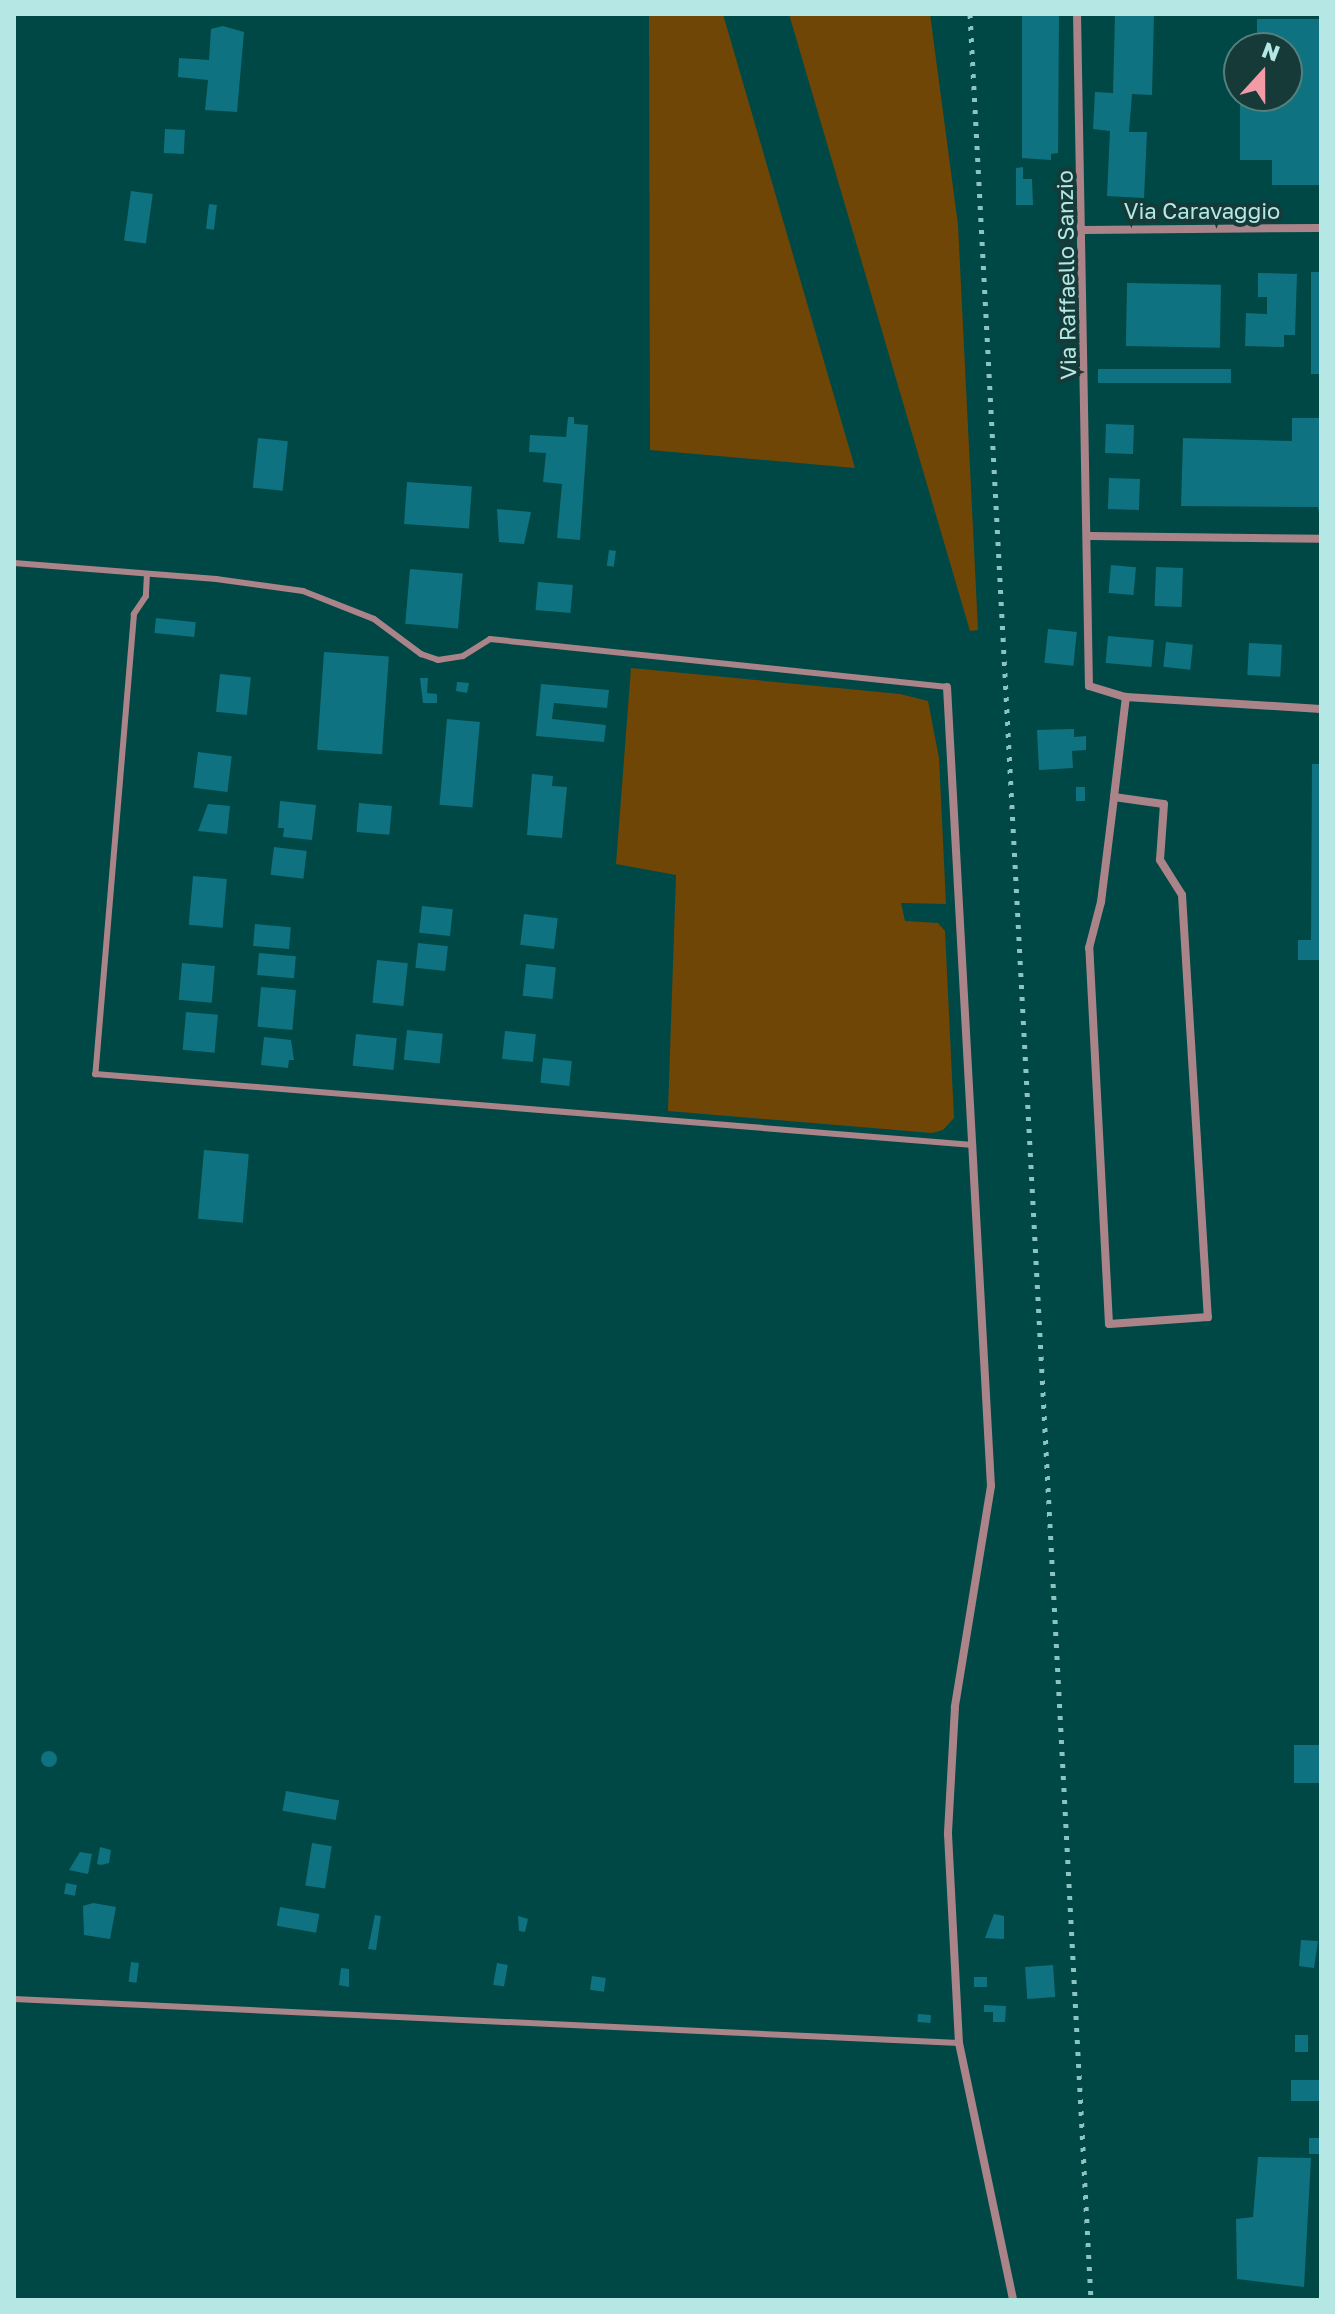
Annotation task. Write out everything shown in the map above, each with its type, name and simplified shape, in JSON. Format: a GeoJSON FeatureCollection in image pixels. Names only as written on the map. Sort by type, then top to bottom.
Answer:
{"type":"FeatureCollection","features":[{"type":"Feature","properties":{"kind":"street","name":"Via Raffaello Sanzio"},"geometry":{"type":"LineString","coordinates":[[1077,14],[1090,536],[1089,686],[1126,697],[1321,709]]}},
{"type":"Feature","properties":{"kind":"street","name":"Via Caravaggio"},"geometry":{"type":"LineString","coordinates":[[1083,230],[1321,228]]}},
{"type":"Feature","properties":{"kind":"street"},"geometry":{"type":"LineString","coordinates":[[1090,536],[1321,539]]}},
{"type":"Feature","properties":{"kind":"street"},"geometry":{"type":"LineString","coordinates":[[947,687],[991,1486],[948,1781],[959,2043],[1013,2300]]}},
{"type":"Feature","properties":{"kind":"street"},"geometry":{"type":"LineString","coordinates":[[1114,797],[1164,804],[1160,860],[1182,895],[1208,1317],[1109,1324],[1089,948],[1101,902],[1126,697]]}},
{"type":"Feature","properties":{"kind":"lane"},"geometry":{"type":"LineString","coordinates":[[14,563],[303,591],[374,619],[421,654],[438,660],[463,656],[490,639],[947,687]]}},
{"type":"Feature","properties":{"kind":"lane"},"geometry":{"type":"LineString","coordinates":[[147,574],[146,596],[134,614],[95,1074],[973,1145]]}},
{"type":"Feature","properties":{"kind":"lane"},"geometry":{"type":"LineString","coordinates":[[14,1999],[959,2043]]}},
{"type":"Feature","properties":{"kind":"shaded area"},"geometry":{"type":"Polygon","coordinates":[[[649,14],[723,14],[855,468],[650,450],[649,14]]]}},
{"type":"Feature","properties":{"kind":"shaded area"},"geometry":{"type":"Polygon","coordinates":[[[789,14],[930,14],[958,225],[978,630],[970,631],[789,14]]]}},
{"type":"Feature","properties":{"kind":"shaded area"},"geometry":{"type":"Polygon","coordinates":[[[631,668],[900,694],[928,701],[939,758],[946,904],[901,903],[905,921],[938,923],[945,931],[954,1118],[943,1130],[932,1133],[668,1111],[676,875],[616,864],[631,668]]]}},
{"type":"Feature","properties":{"kind":"building"},"geometry":{"type":"Polygon","coordinates":[[[1022,14],[1059,14],[1058,153],[1051,154],[1051,160],[1022,158],[1022,14]]]}},
{"type":"Feature","properties":{"kind":"building"},"geometry":{"type":"Polygon","coordinates":[[[1115,14],[1154,14],[1152,95],[1132,94],[1129,132],[1147,132],[1144,198],[1107,196],[1110,131],[1093,129],[1095,92],[1113,93],[1115,14]]]}},
{"type":"Feature","properties":{"kind":"building"},"geometry":{"type":"Polygon","coordinates":[[[1257,19],[1321,19],[1321,185],[1272,185],[1272,160],[1240,160],[1240,112],[1303,112],[1303,32],[1257,32],[1257,19]]]}},
{"type":"Feature","properties":{"kind":"building"},"geometry":{"type":"Polygon","coordinates":[[[223,26],[244,32],[237,112],[205,110],[208,80],[178,77],[179,58],[209,60],[211,29],[223,26]]]}},
{"type":"Feature","properties":{"kind":"building"},"geometry":{"type":"Polygon","coordinates":[[[165,129],[185,130],[184,154],[164,153],[165,129]]]}},
{"type":"Feature","properties":{"kind":"building"},"geometry":{"type":"Polygon","coordinates":[[[1023,167],[1023,179],[1032,179],[1033,205],[1016,205],[1016,168],[1023,167]]]}},
{"type":"Feature","properties":{"kind":"building"},"geometry":{"type":"Polygon","coordinates":[[[131,191],[153,194],[146,244],[124,241],[131,191]]]}},
{"type":"Feature","properties":{"kind":"building"},"geometry":{"type":"Polygon","coordinates":[[[209,204],[217,205],[214,230],[206,229],[209,204]]]}},
{"type":"Feature","properties":{"kind":"building"},"geometry":{"type":"Polygon","coordinates":[[[1311,272],[1321,272],[1321,374],[1311,374],[1311,272]]]}},
{"type":"Feature","properties":{"kind":"building"},"geometry":{"type":"Polygon","coordinates":[[[1258,273],[1297,274],[1295,335],[1284,335],[1284,347],[1245,346],[1246,313],[1267,314],[1267,297],[1258,297],[1258,273]]]}},
{"type":"Feature","properties":{"kind":"building"},"geometry":{"type":"Polygon","coordinates":[[[1127,283],[1221,285],[1220,348],[1126,346],[1127,283]]]}},
{"type":"Feature","properties":{"kind":"building"},"geometry":{"type":"Polygon","coordinates":[[[1098,369],[1231,369],[1231,383],[1098,383],[1098,369]]]}},
{"type":"Feature","properties":{"kind":"building"},"geometry":{"type":"Polygon","coordinates":[[[568,417],[574,417],[574,424],[588,425],[580,540],[557,538],[562,484],[543,482],[546,453],[529,452],[530,435],[566,437],[568,417]]]}},
{"type":"Feature","properties":{"kind":"building"},"geometry":{"type":"Polygon","coordinates":[[[1292,418],[1321,418],[1321,524],[1318,507],[1181,506],[1183,438],[1292,441],[1292,418]]]}},
{"type":"Feature","properties":{"kind":"building"},"geometry":{"type":"Polygon","coordinates":[[[1106,424],[1134,425],[1133,454],[1105,453],[1106,424]]]}},
{"type":"Feature","properties":{"kind":"building"},"geometry":{"type":"Polygon","coordinates":[[[258,438],[288,441],[283,491],[253,488],[258,438]]]}},
{"type":"Feature","properties":{"kind":"building"},"geometry":{"type":"Polygon","coordinates":[[[1109,478],[1140,479],[1139,510],[1108,509],[1109,478]]]}},
{"type":"Feature","properties":{"kind":"building"},"geometry":{"type":"Polygon","coordinates":[[[407,482],[472,487],[469,528],[404,524],[407,482]]]}},
{"type":"Feature","properties":{"kind":"building"},"geometry":{"type":"Polygon","coordinates":[[[497,509],[531,512],[524,544],[499,542],[497,509]]]}},
{"type":"Feature","properties":{"kind":"building"},"geometry":{"type":"Polygon","coordinates":[[[609,550],[616,551],[614,567],[607,566],[609,550]]]}},
{"type":"Feature","properties":{"kind":"building"},"geometry":{"type":"Polygon","coordinates":[[[1111,565],[1136,567],[1133,595],[1109,593],[1111,565]]]}},
{"type":"Feature","properties":{"kind":"building"},"geometry":{"type":"Polygon","coordinates":[[[1156,567],[1183,568],[1182,607],[1155,606],[1156,567]]]}},
{"type":"Feature","properties":{"kind":"building"},"geometry":{"type":"Polygon","coordinates":[[[410,569],[463,574],[458,628],[405,624],[410,569]]]}},
{"type":"Feature","properties":{"kind":"building"},"geometry":{"type":"Polygon","coordinates":[[[538,582],[573,585],[570,613],[536,610],[538,582]]]}},
{"type":"Feature","properties":{"kind":"building"},"geometry":{"type":"Polygon","coordinates":[[[156,618],[196,622],[194,637],[154,633],[156,618]]]}},
{"type":"Feature","properties":{"kind":"building"},"geometry":{"type":"Polygon","coordinates":[[[1048,629],[1077,632],[1073,666],[1044,663],[1048,629]]]}},
{"type":"Feature","properties":{"kind":"building"},"geometry":{"type":"Polygon","coordinates":[[[1108,636],[1154,640],[1151,667],[1106,663],[1108,636]]]}},
{"type":"Feature","properties":{"kind":"building"},"geometry":{"type":"Polygon","coordinates":[[[1166,642],[1193,645],[1190,670],[1163,667],[1166,642]]]}},
{"type":"Feature","properties":{"kind":"building"},"geometry":{"type":"Polygon","coordinates":[[[1249,643],[1282,645],[1280,677],[1247,675],[1249,643]]]}},
{"type":"Feature","properties":{"kind":"building"},"geometry":{"type":"Polygon","coordinates":[[[324,652],[389,657],[382,754],[317,750],[324,652]]]}},
{"type":"Feature","properties":{"kind":"building"},"geometry":{"type":"Polygon","coordinates":[[[220,674],[251,677],[247,715],[216,712],[220,674]]]}},
{"type":"Feature","properties":{"kind":"building"},"geometry":{"type":"Polygon","coordinates":[[[420,678],[428,678],[427,693],[437,694],[437,703],[423,703],[420,678]]]}},
{"type":"Feature","properties":{"kind":"building"},"geometry":{"type":"Polygon","coordinates":[[[457,682],[469,683],[467,693],[456,691],[457,682]]]}},
{"type":"Feature","properties":{"kind":"building"},"geometry":{"type":"Polygon","coordinates":[[[541,684],[609,690],[607,708],[554,703],[552,719],[606,725],[604,742],[536,736],[541,684]]]}},
{"type":"Feature","properties":{"kind":"building"},"geometry":{"type":"Polygon","coordinates":[[[447,719],[480,722],[472,808],[440,805],[447,719]]]}},
{"type":"Feature","properties":{"kind":"building"},"geometry":{"type":"Polygon","coordinates":[[[1074,729],[1074,737],[1086,736],[1086,750],[1072,751],[1073,768],[1039,770],[1037,730],[1074,729]]]}},
{"type":"Feature","properties":{"kind":"building"},"geometry":{"type":"Polygon","coordinates":[[[198,752],[232,756],[227,792],[194,788],[198,752]]]}},
{"type":"Feature","properties":{"kind":"building"},"geometry":{"type":"Polygon","coordinates":[[[1312,764],[1321,764],[1321,960],[1298,960],[1298,940],[1311,940],[1312,764]]]}},
{"type":"Feature","properties":{"kind":"building"},"geometry":{"type":"Polygon","coordinates":[[[532,774],[553,776],[552,786],[567,787],[562,838],[527,835],[532,774]]]}},
{"type":"Feature","properties":{"kind":"building"},"geometry":{"type":"Polygon","coordinates":[[[1076,787],[1085,787],[1085,801],[1076,801],[1076,787]]]}},
{"type":"Feature","properties":{"kind":"building"},"geometry":{"type":"Polygon","coordinates":[[[280,801],[316,805],[312,840],[283,837],[284,828],[278,828],[280,801]]]}},
{"type":"Feature","properties":{"kind":"building"},"geometry":{"type":"Polygon","coordinates":[[[359,803],[392,806],[389,835],[356,832],[359,803]]]}},
{"type":"Feature","properties":{"kind":"building"},"geometry":{"type":"Polygon","coordinates":[[[208,804],[230,806],[227,834],[198,831],[208,804]]]}},
{"type":"Feature","properties":{"kind":"building"},"geometry":{"type":"Polygon","coordinates":[[[274,847],[307,851],[303,879],[271,875],[274,847]]]}},
{"type":"Feature","properties":{"kind":"building"},"geometry":{"type":"Polygon","coordinates":[[[193,876],[227,879],[223,928],[189,925],[193,876]]]}},
{"type":"Feature","properties":{"kind":"building"},"geometry":{"type":"Polygon","coordinates":[[[422,906],[453,909],[450,936],[419,933],[422,906]]]}},
{"type":"Feature","properties":{"kind":"building"},"geometry":{"type":"Polygon","coordinates":[[[524,914],[558,918],[554,949],[520,945],[524,914]]]}},
{"type":"Feature","properties":{"kind":"building"},"geometry":{"type":"Polygon","coordinates":[[[255,924],[291,927],[289,949],[253,946],[255,924]]]}},
{"type":"Feature","properties":{"kind":"building"},"geometry":{"type":"Polygon","coordinates":[[[418,943],[448,946],[445,971],[415,968],[418,943]]]}},
{"type":"Feature","properties":{"kind":"building"},"geometry":{"type":"Polygon","coordinates":[[[259,953],[296,956],[294,978],[257,975],[259,953]]]}},
{"type":"Feature","properties":{"kind":"building"},"geometry":{"type":"Polygon","coordinates":[[[377,960],[408,963],[403,1006],[373,1003],[377,960]]]}},
{"type":"Feature","properties":{"kind":"building"},"geometry":{"type":"Polygon","coordinates":[[[182,963],[215,966],[212,1003],[179,1000],[182,963]]]}},
{"type":"Feature","properties":{"kind":"building"},"geometry":{"type":"Polygon","coordinates":[[[526,964],[556,967],[552,999],[523,996],[526,964]]]}},
{"type":"Feature","properties":{"kind":"building"},"geometry":{"type":"Polygon","coordinates":[[[261,987],[296,990],[292,1030],[258,1027],[261,987]]]}},
{"type":"Feature","properties":{"kind":"building"},"geometry":{"type":"Polygon","coordinates":[[[186,1012],[218,1015],[215,1053],[183,1050],[186,1012]]]}},
{"type":"Feature","properties":{"kind":"building"},"geometry":{"type":"Polygon","coordinates":[[[407,1030],[443,1034],[440,1064],[404,1060],[407,1030]]]}},
{"type":"Feature","properties":{"kind":"building"},"geometry":{"type":"Polygon","coordinates":[[[505,1031],[536,1034],[533,1062],[502,1059],[505,1031]]]}},
{"type":"Feature","properties":{"kind":"building"},"geometry":{"type":"Polygon","coordinates":[[[356,1034],[397,1038],[393,1070],[353,1066],[356,1034]]]}},
{"type":"Feature","properties":{"kind":"building"},"geometry":{"type":"Polygon","coordinates":[[[264,1037],[291,1040],[294,1060],[289,1060],[288,1068],[261,1065],[264,1037]]]}},
{"type":"Feature","properties":{"kind":"building"},"geometry":{"type":"Polygon","coordinates":[[[543,1058],[572,1061],[569,1086],[540,1083],[543,1058]]]}},
{"type":"Feature","properties":{"kind":"building"},"geometry":{"type":"Polygon","coordinates":[[[204,1150],[249,1154],[243,1223],[198,1219],[204,1150]]]}},
{"type":"Feature","properties":{"kind":"building"},"geometry":{"type":"Polygon","coordinates":[[[1294,1745],[1321,1745],[1321,1783],[1294,1783],[1294,1745]]]}},
{"type":"Feature","properties":{"kind":"building"},"geometry":{"type":"Polygon","coordinates":[[[46,1751],[52,1751],[57,1759],[55,1765],[46,1767],[41,1762],[41,1756],[46,1751]]]}},
{"type":"Feature","properties":{"kind":"building"},"geometry":{"type":"Polygon","coordinates":[[[286,1791],[339,1800],[336,1820],[283,1811],[286,1791]]]}},
{"type":"Feature","properties":{"kind":"building"},"geometry":{"type":"Polygon","coordinates":[[[312,1843],[332,1846],[325,1889],[305,1885],[312,1843]]]}},
{"type":"Feature","properties":{"kind":"building"},"geometry":{"type":"Polygon","coordinates":[[[100,1847],[111,1850],[109,1863],[97,1864],[100,1847]]]}},
{"type":"Feature","properties":{"kind":"building"},"geometry":{"type":"Polygon","coordinates":[[[80,1852],[92,1854],[88,1874],[69,1870],[80,1852]]]}},
{"type":"Feature","properties":{"kind":"building"},"geometry":{"type":"Polygon","coordinates":[[[66,1883],[77,1885],[75,1896],[64,1894],[66,1883]]]}},
{"type":"Feature","properties":{"kind":"building"},"geometry":{"type":"Polygon","coordinates":[[[93,1903],[116,1907],[110,1939],[84,1935],[83,1906],[93,1903]]]}},
{"type":"Feature","properties":{"kind":"building"},"geometry":{"type":"Polygon","coordinates":[[[280,1907],[319,1914],[316,1933],[277,1926],[280,1907]]]}},
{"type":"Feature","properties":{"kind":"building"},"geometry":{"type":"Polygon","coordinates":[[[994,1914],[1004,1916],[1004,1939],[985,1938],[994,1914]]]}},
{"type":"Feature","properties":{"kind":"building"},"geometry":{"type":"Polygon","coordinates":[[[375,1915],[381,1916],[376,1950],[368,1949],[375,1915]]]}},
{"type":"Feature","properties":{"kind":"building"},"geometry":{"type":"Polygon","coordinates":[[[518,1916],[528,1919],[525,1932],[519,1931],[518,1916]]]}},
{"type":"Feature","properties":{"kind":"building"},"geometry":{"type":"Polygon","coordinates":[[[1301,1940],[1318,1941],[1314,1968],[1299,1966],[1301,1940]]]}},
{"type":"Feature","properties":{"kind":"building"},"geometry":{"type":"Polygon","coordinates":[[[131,1962],[139,1963],[137,1983],[129,1982],[131,1962]]]}},
{"type":"Feature","properties":{"kind":"building"},"geometry":{"type":"Polygon","coordinates":[[[497,1963],[508,1965],[504,1987],[493,1985],[497,1963]]]}},
{"type":"Feature","properties":{"kind":"building"},"geometry":{"type":"Polygon","coordinates":[[[1053,1965],[1055,1997],[1027,1999],[1025,1967],[1053,1965]]]}},
{"type":"Feature","properties":{"kind":"building"},"geometry":{"type":"Polygon","coordinates":[[[341,1968],[349,1969],[349,1987],[339,1985],[341,1968]]]}},
{"type":"Feature","properties":{"kind":"building"},"geometry":{"type":"Polygon","coordinates":[[[592,1976],[606,1978],[604,1992],[590,1990],[592,1976]]]}},
{"type":"Feature","properties":{"kind":"building"},"geometry":{"type":"Polygon","coordinates":[[[974,1977],[987,1977],[987,1987],[974,1987],[974,1977]]]}},
{"type":"Feature","properties":{"kind":"building"},"geometry":{"type":"Polygon","coordinates":[[[984,2005],[1006,2006],[1005,2022],[993,2022],[993,2012],[984,2012],[984,2005]]]}},
{"type":"Feature","properties":{"kind":"building"},"geometry":{"type":"Polygon","coordinates":[[[918,2014],[931,2015],[930,2023],[917,2022],[918,2014]]]}},
{"type":"Feature","properties":{"kind":"building"},"geometry":{"type":"Polygon","coordinates":[[[1295,2035],[1308,2035],[1308,2052],[1295,2052],[1295,2035]]]}},
{"type":"Feature","properties":{"kind":"building"},"geometry":{"type":"Polygon","coordinates":[[[1291,2080],[1321,2080],[1321,2101],[1291,2101],[1291,2080]]]}},
{"type":"Feature","properties":{"kind":"building"},"geometry":{"type":"Polygon","coordinates":[[[1309,2138],[1321,2138],[1321,2154],[1309,2154],[1309,2138]]]}},
{"type":"Feature","properties":{"kind":"building"},"geometry":{"type":"Polygon","coordinates":[[[1258,2157],[1311,2158],[1304,2287],[1237,2279],[1236,2219],[1253,2217],[1258,2157]]]}},
{"type":"Feature","properties":{"kind":"railway"},"geometry":{"type":"LineString","coordinates":[[970,14],[1091,2300]]}}]}
